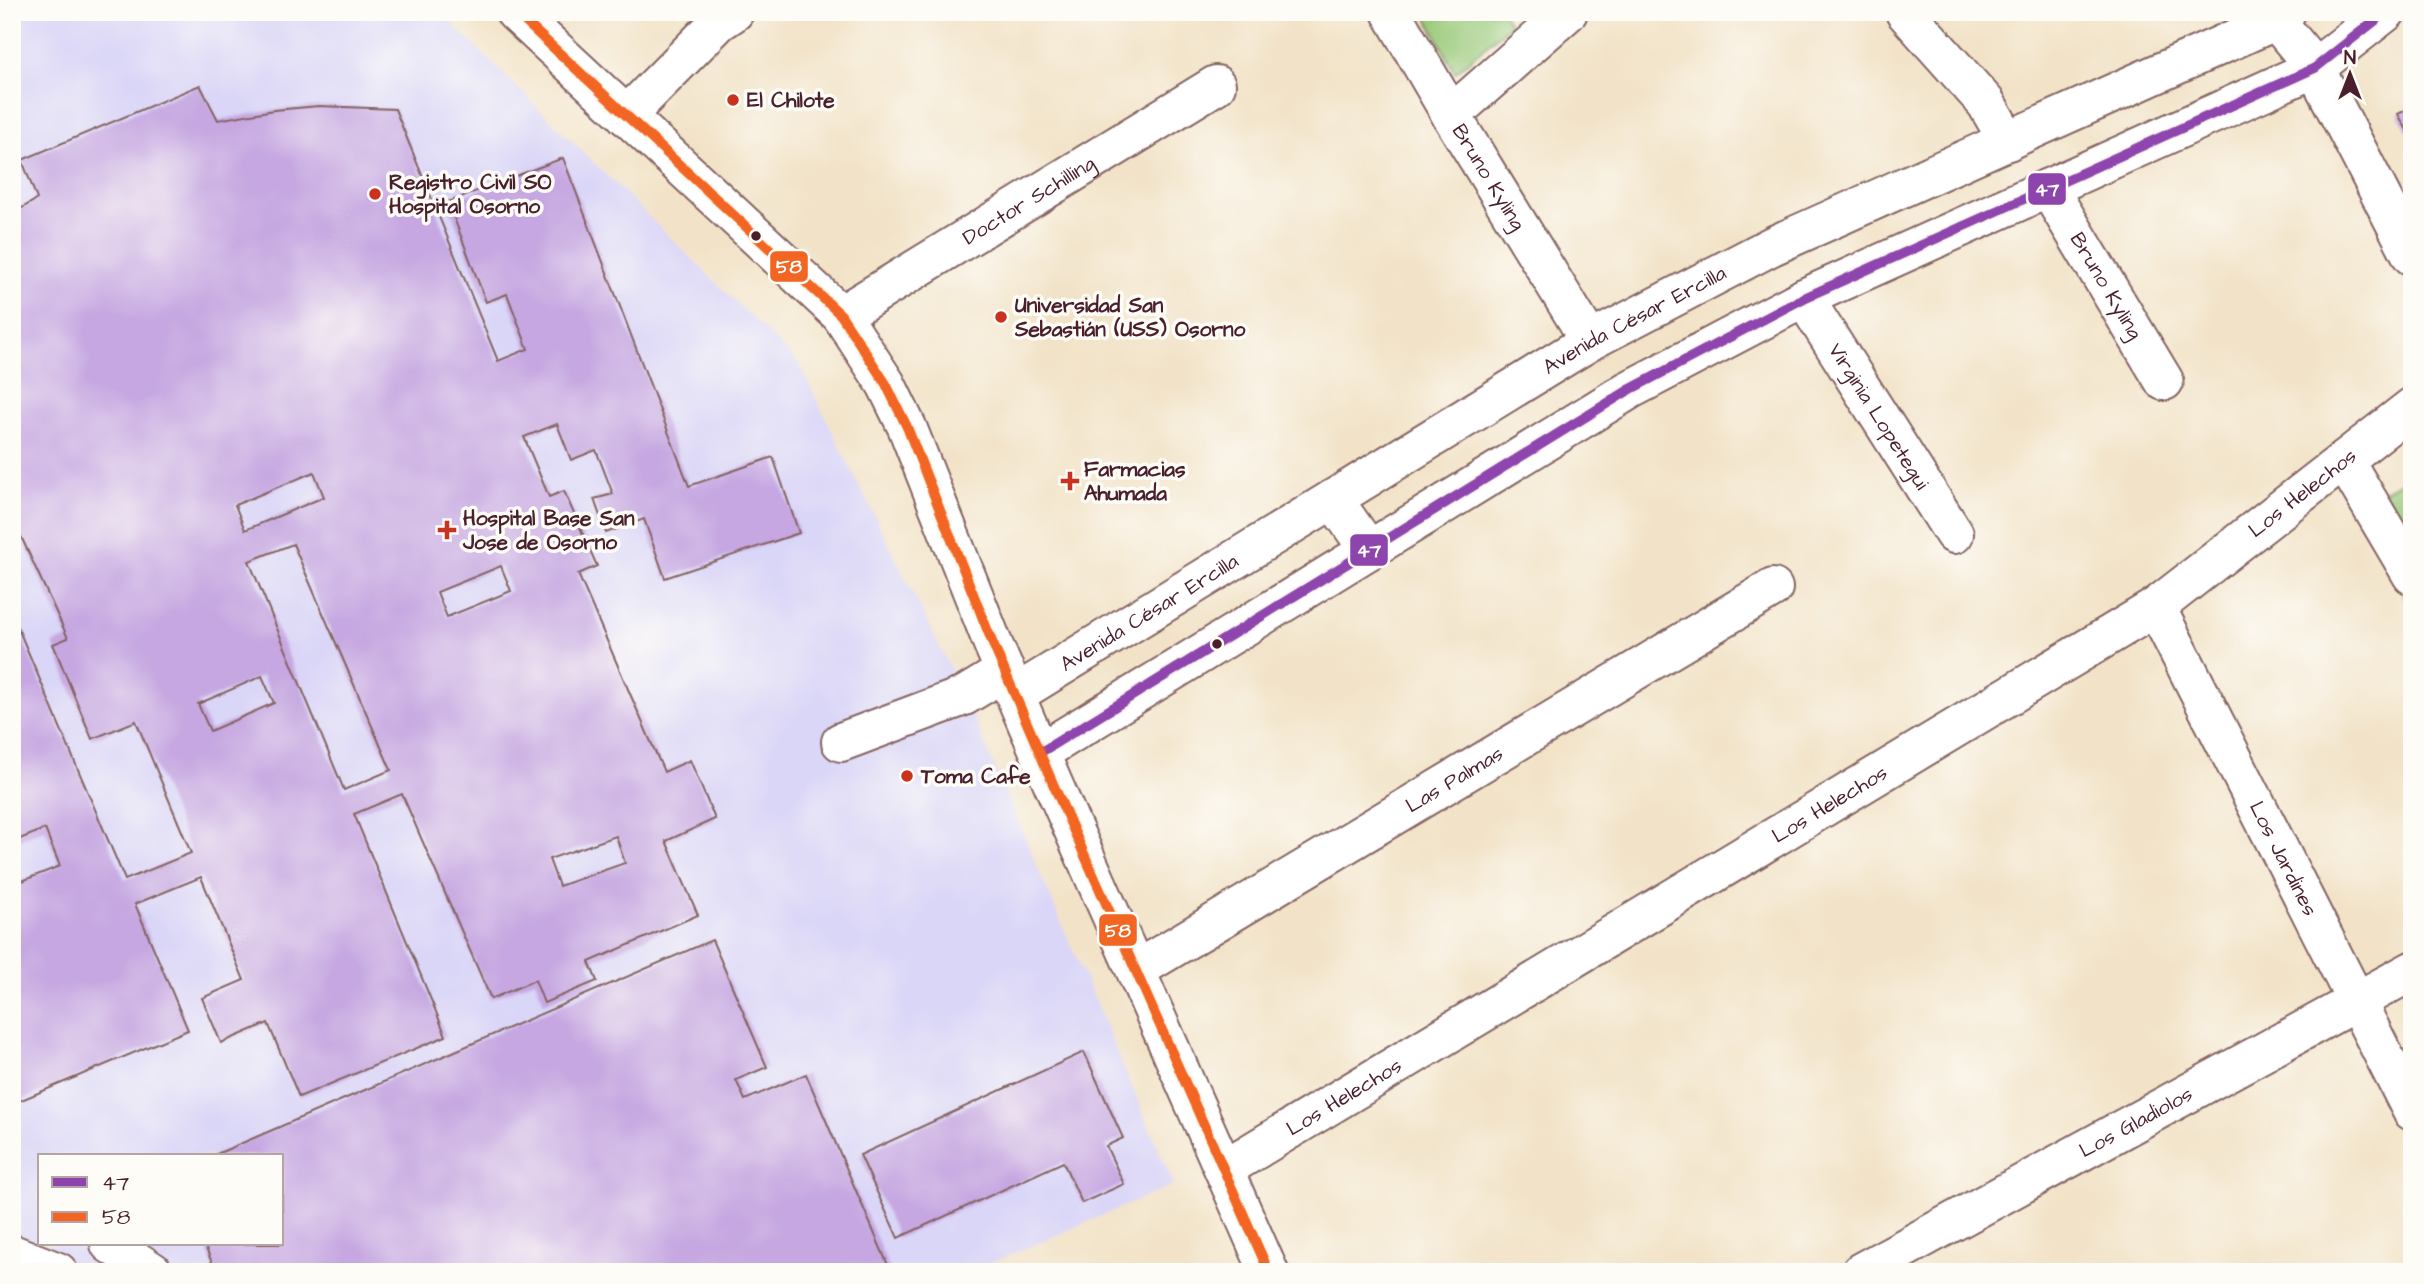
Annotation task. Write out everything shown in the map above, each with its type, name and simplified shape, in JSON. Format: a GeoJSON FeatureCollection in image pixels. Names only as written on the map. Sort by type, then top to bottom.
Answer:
{"type":"FeatureCollection","features":[{"type":"Feature","properties":{"kind":"street"},"geometry":{"type":"LineString","coordinates":[[515,12],[841,315],[886,384],[908,427],[1010,683],[1269,1272]]}},
{"type":"Feature","properties":{"kind":"street"},"geometry":{"type":"LineString","coordinates":[[626,116],[719,22],[734,12]]}},
{"type":"Feature","properties":{"kind":"street","name":"Bruno Kyling"},"geometry":{"type":"LineString","coordinates":[[1391,12],[1590,341]]}},
{"type":"Feature","properties":{"kind":"street"},"geometry":{"type":"LineString","coordinates":[[1451,115],[1569,12]]}},
{"type":"Feature","properties":{"kind":"street"},"geometry":{"type":"LineString","coordinates":[[1905,12],[1986,103],[1992,148],[2010,206]]}},
{"type":"Feature","properties":{"kind":"street"},"geometry":{"type":"LineString","coordinates":[[1041,752],[1629,390],[1804,298],[2315,68],[2386,12]]}},
{"type":"Feature","properties":{"kind":"street"},"geometry":{"type":"LineString","coordinates":[[2277,15],[2315,68],[2412,256]]}},
{"type":"Feature","properties":{"kind":"street","name":"Avenida César Ercilla"},"geometry":{"type":"LineString","coordinates":[[841,742],[964,696],[1010,683],[1333,499],[1590,341],[1772,246],[1992,148],[2277,15]]}},
{"type":"Feature","properties":{"kind":"street","name":"Doctor Schilling"},"geometry":{"type":"LineString","coordinates":[[841,315],[1216,85]]}},
{"type":"Feature","properties":{"kind":"street","name":"Bruno Kyling"},"geometry":{"type":"LineString","coordinates":[[2048,188],[2164,381]]}},
{"type":"Feature","properties":{"kind":"street","name":"Virginia Lopetegui"},"geometry":{"type":"LineString","coordinates":[[1804,298],[1954,534]]}},
{"type":"Feature","properties":{"kind":"street"},"geometry":{"type":"LineString","coordinates":[[1653,308],[1686,359]]}},
{"type":"Feature","properties":{"kind":"street","name":"Los Helechos"},"geometry":{"type":"LineString","coordinates":[[1224,1169],[2156,607],[2412,407]]}},
{"type":"Feature","properties":{"kind":"street"},"geometry":{"type":"LineString","coordinates":[[2344,460],[2412,575]]}},
{"type":"Feature","properties":{"kind":"street"},"geometry":{"type":"LineString","coordinates":[[1333,499],[1369,550]]}},
{"type":"Feature","properties":{"kind":"street","name":"Las Palmas"},"geometry":{"type":"LineString","coordinates":[[1136,970],[1773,588]]}},
{"type":"Feature","properties":{"kind":"street","name":"Los Jardines"},"geometry":{"type":"LineString","coordinates":[[2156,607],[2412,1111]]}},
{"type":"Feature","properties":{"kind":"street","name":"Los Gladiolos"},"geometry":{"type":"LineString","coordinates":[[1861,1272],[1902,1263],[2412,971]]}},
{"type":"Feature","properties":{"kind":"street"},"geometry":{"type":"LineString","coordinates":[[67,1272],[81,1248],[86,1246]]}},
{"type":"Feature","properties":{"kind":"street"},"geometry":{"type":"LineString","coordinates":[[113,1246],[153,1272]]}},
{"type":"Feature","properties":{"kind":"street"},"geometry":{"type":"LineString","coordinates":[[12,1254],[58,1272]]}},
{"type":"Feature","properties":{"kind":"shaded area","name":"Hospital Base San Jose de Osorno"},"geometry":{"type":"Polygon","coordinates":[[[12,12],[440,12],[799,364],[964,696],[1174,1185],[970,1272],[12,1272],[12,12]]]}},
{"type":"Feature","properties":{"kind":"green space"},"geometry":{"type":"Polygon","coordinates":[[[1424,12],[1502,12],[1511,24],[1455,73],[1424,12]]]}},
{"type":"Feature","properties":{"kind":"green space"},"geometry":{"type":"Polygon","coordinates":[[[2412,476],[2412,609],[2355,507],[2412,476]]]}},
{"type":"Feature","properties":{"kind":"building"},"geometry":{"type":"Polygon","coordinates":[[[200,85],[218,120],[274,110],[319,106],[395,109],[498,361],[528,349],[507,294],[486,302],[448,202],[563,158],[689,486],[773,457],[799,533],[665,578],[644,519],[606,533],[594,499],[613,494],[596,450],[571,460],[557,424],[524,437],[549,497],[564,491],[597,566],[578,574],[664,772],[690,760],[715,819],[666,841],[698,915],[589,962],[597,981],[544,1003],[535,980],[491,999],[402,794],[354,814],[446,1036],[299,1097],[268,1023],[221,1043],[202,998],[244,980],[201,877],[135,904],[188,1030],[12,1104],[12,885],[60,866],[45,829],[12,842],[12,614],[125,880],[191,853],[136,721],[92,739],[53,644],[68,638],[12,517],[12,214],[37,199],[22,160],[200,85]],[[314,472],[235,505],[245,530],[324,497],[314,472]],[[293,544],[249,561],[344,790],[391,770],[293,544]],[[501,566],[437,592],[447,617],[511,591],[501,566]],[[262,676],[198,704],[210,731],[274,703],[262,676]],[[616,836],[549,859],[559,886],[625,863],[616,836]]]}},
{"type":"Feature","properties":{"kind":"building"},"geometry":{"type":"Polygon","coordinates":[[[2412,107],[2412,139],[2398,114],[2412,107]]]}},
{"type":"Feature","properties":{"kind":"building"},"geometry":{"type":"Polygon","coordinates":[[[712,940],[767,1067],[736,1080],[745,1100],[806,1074],[891,1272],[216,1272],[205,1246],[284,1246],[284,1154],[217,1154],[712,940]]]}},
{"type":"Feature","properties":{"kind":"building"},"geometry":{"type":"Polygon","coordinates":[[[1084,1052],[1123,1138],[1106,1146],[1124,1184],[1082,1203],[1063,1162],[898,1238],[860,1155],[1084,1052]]]}},
{"type":"Feature","properties":{"kind":"transit line","name":"58"},"geometry":{"type":"LineString","coordinates":[[515,12],[841,315],[886,384],[907,427],[993,644],[1054,786],[1269,1272]]}},
{"type":"Feature","properties":{"kind":"transit line","name":"47"},"geometry":{"type":"LineString","coordinates":[[1041,752],[1629,390],[1804,298],[2315,68],[2386,12]]}},
{"type":"Feature","properties":{"kind":"place","name":"El Chilote"},"geometry":{"type":"Point","coordinates":[733,100]}},
{"type":"Feature","properties":{"kind":"place","name":"Registro Civil SO Hospital Osorno"},"geometry":{"type":"Point","coordinates":[375,194]}},
{"type":"Feature","properties":{"kind":"place","name":"Universidad San Sebastián (USS) Osorno"},"geometry":{"type":"Point","coordinates":[1001,317]}},
{"type":"Feature","properties":{"kind":"place","name":"Farmacias Ahumada"},"geometry":{"type":"Point","coordinates":[1070,481]}},
{"type":"Feature","properties":{"kind":"place","name":"Hospital Base San Jose de Osorno"},"geometry":{"type":"Point","coordinates":[447,530]}},
{"type":"Feature","properties":{"kind":"place","name":"Toma Cafe"},"geometry":{"type":"Point","coordinates":[907,776]}}]}
